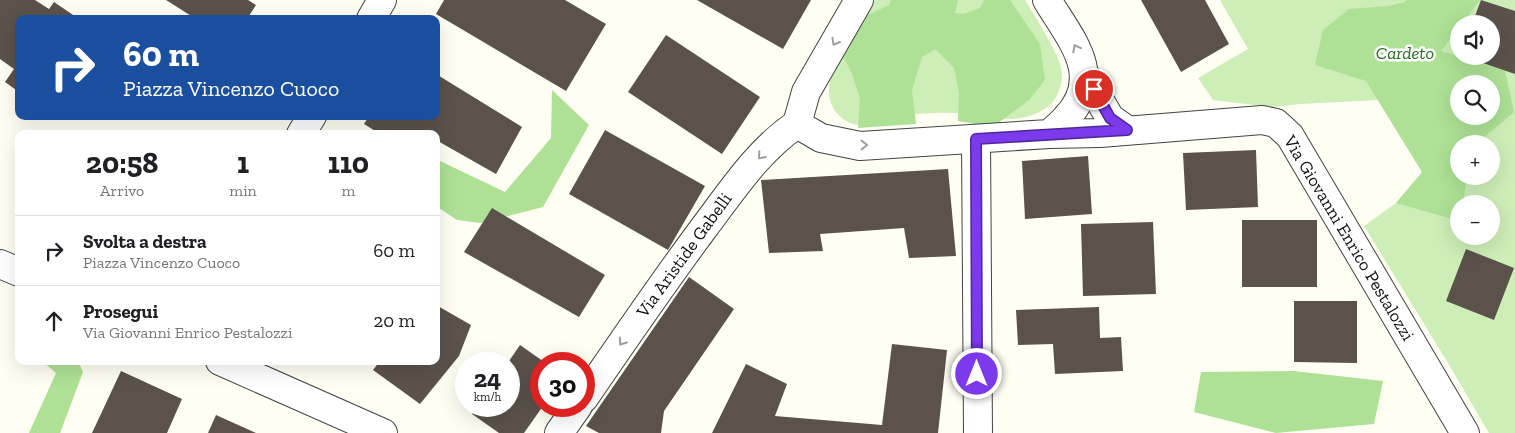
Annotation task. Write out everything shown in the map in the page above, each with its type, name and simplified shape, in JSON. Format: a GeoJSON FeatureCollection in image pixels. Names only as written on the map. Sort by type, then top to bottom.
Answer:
{"type":"FeatureCollection","features":[{"type":"Feature","properties":{"kind":"street"},"geometry":{"type":"LineString","coordinates":[[373,15],[382,0]]}},
{"type":"Feature","properties":{"kind":"street"},"geometry":{"type":"LineString","coordinates":[[797,124],[806,92],[859,0]]}},
{"type":"Feature","properties":{"kind":"street"},"geometry":{"type":"LineString","coordinates":[[1047,0],[1080,52],[1085,75],[1110,118],[1127,130]]}},
{"type":"Feature","properties":{"kind":"street"},"geometry":{"type":"LineString","coordinates":[[1049,134],[1068,117],[1082,94],[1085,75]]}},
{"type":"Feature","properties":{"kind":"street","name":"Via Giovanni Enrico Pestalozzi"},"geometry":{"type":"LineString","coordinates":[[797,124],[820,138],[860,146],[1049,134],[1100,133],[1262,120],[1276,123],[1290,136],[1465,433]]}},
{"type":"Feature","properties":{"kind":"street","name":"Via Aristide Gabelli"},"geometry":{"type":"LineString","coordinates":[[595,382],[657,291],[736,185],[779,136],[797,124]]}},
{"type":"Feature","properties":{"kind":"street"},"geometry":{"type":"LineString","coordinates":[[976,139],[978,433]]}},
{"type":"Feature","properties":{"kind":"street"},"geometry":{"type":"LineString","coordinates":[[0,264],[15,270]]}},
{"type":"Feature","properties":{"kind":"street"},"geometry":{"type":"LineString","coordinates":[[229,365],[281,389],[335,423],[383,433]]}},
{"type":"Feature","properties":{"kind":"street"},"geometry":{"type":"LineString","coordinates":[[266,365],[281,389]]}},
{"type":"Feature","properties":{"kind":"street"},"geometry":{"type":"LineString","coordinates":[[559,433],[570,417]]}},
{"type":"Feature","properties":{"kind":"green space"},"geometry":{"type":"Polygon","coordinates":[[[875,0],[1025,0],[1047,37],[1061,67],[1061,82],[1056,97],[1043,110],[1027,117],[1016,119],[965,114],[923,113],[860,125],[848,122],[833,108],[829,97],[831,77],[875,0]]]}},
{"type":"Feature","properties":{"kind":"green space"},"geometry":{"type":"Polygon","coordinates":[[[891,0],[958,0],[955,13],[964,14],[980,8],[984,0],[1010,0],[1040,44],[1045,80],[1029,100],[993,127],[958,121],[959,93],[954,68],[935,49],[922,57],[912,90],[916,124],[858,128],[860,99],[852,74],[843,56],[866,16],[889,5],[891,0]]]}},
{"type":"Feature","properties":{"kind":"green space","name":"Cardeto"},"geometry":{"type":"Polygon","coordinates":[[[1220,0],[1515,0],[1515,433],[1489,433],[1364,226],[1396,203],[1423,172],[1378,100],[1272,107],[1213,100],[1198,78],[1248,49],[1220,0]]]}},
{"type":"Feature","properties":{"kind":"green space"},"geometry":{"type":"Polygon","coordinates":[[[1407,0],[1480,0],[1469,15],[1450,15],[1450,40],[1441,51],[1450,54],[1450,65],[1486,65],[1505,71],[1514,112],[1500,124],[1500,75],[1450,75],[1450,125],[1499,125],[1487,135],[1450,135],[1450,185],[1466,185],[1464,195],[1450,195],[1450,218],[1396,203],[1422,172],[1366,81],[1315,65],[1323,30],[1349,9],[1389,6],[1407,0]]]}},
{"type":"Feature","properties":{"kind":"green space"},"geometry":{"type":"Polygon","coordinates":[[[552,90],[589,125],[543,207],[480,223],[457,220],[440,209],[440,161],[505,192],[551,138],[552,90]]]}},
{"type":"Feature","properties":{"kind":"green space"},"geometry":{"type":"Polygon","coordinates":[[[47,365],[80,365],[83,372],[60,433],[29,433],[56,373],[47,365]]]}},
{"type":"Feature","properties":{"kind":"green space"},"geometry":{"type":"Polygon","coordinates":[[[1294,371],[1383,381],[1374,424],[1276,433],[1194,412],[1201,372],[1294,371]]]}},
{"type":"Feature","properties":{"kind":"building"},"geometry":{"type":"Polygon","coordinates":[[[0,0],[35,0],[49,9],[54,2],[73,15],[15,15],[15,89],[5,82],[14,69],[0,59],[0,0]]]}},
{"type":"Feature","properties":{"kind":"building"},"geometry":{"type":"Polygon","coordinates":[[[166,0],[248,0],[256,5],[250,15],[190,15],[166,0]]]}},
{"type":"Feature","properties":{"kind":"building"},"geometry":{"type":"Polygon","coordinates":[[[444,0],[565,0],[606,24],[566,91],[436,14],[444,0]]]}},
{"type":"Feature","properties":{"kind":"building"},"geometry":{"type":"Polygon","coordinates":[[[697,0],[811,0],[783,49],[697,0]]]}},
{"type":"Feature","properties":{"kind":"building"},"geometry":{"type":"Polygon","coordinates":[[[1141,0],[1205,0],[1229,44],[1181,72],[1141,0]]]}},
{"type":"Feature","properties":{"kind":"building"},"geometry":{"type":"Polygon","coordinates":[[[1481,0],[1515,11],[1515,74],[1489,65],[1500,65],[1500,15],[1475,15],[1481,0]]]}},
{"type":"Feature","properties":{"kind":"building"},"geometry":{"type":"Polygon","coordinates":[[[666,35],[760,97],[722,154],[628,92],[666,35]]]}},
{"type":"Feature","properties":{"kind":"building"},"geometry":{"type":"Polygon","coordinates":[[[440,76],[522,127],[496,174],[440,142],[440,130],[374,130],[364,124],[366,120],[440,120],[440,76]]]}},
{"type":"Feature","properties":{"kind":"building"},"geometry":{"type":"Polygon","coordinates":[[[605,130],[705,186],[668,250],[569,194],[605,130]]]}},
{"type":"Feature","properties":{"kind":"building"},"geometry":{"type":"Polygon","coordinates":[[[1256,150],[1258,207],[1186,210],[1183,153],[1256,150]]]}},
{"type":"Feature","properties":{"kind":"building"},"geometry":{"type":"Polygon","coordinates":[[[1088,156],[1092,214],[1025,219],[1022,161],[1088,156]]]}},
{"type":"Feature","properties":{"kind":"building"},"geometry":{"type":"Polygon","coordinates":[[[948,169],[956,256],[909,258],[904,228],[820,234],[823,251],[769,253],[761,180],[948,169]]]}},
{"type":"Feature","properties":{"kind":"building"},"geometry":{"type":"Polygon","coordinates":[[[492,208],[605,275],[579,317],[464,252],[492,208]]]}},
{"type":"Feature","properties":{"kind":"building"},"geometry":{"type":"Polygon","coordinates":[[[1242,220],[1317,220],[1317,287],[1242,287],[1242,220]]]}},
{"type":"Feature","properties":{"kind":"building"},"geometry":{"type":"Polygon","coordinates":[[[1153,222],[1156,294],[1083,296],[1081,224],[1153,222]]]}},
{"type":"Feature","properties":{"kind":"building"},"geometry":{"type":"Polygon","coordinates":[[[1466,249],[1514,268],[1494,320],[1446,301],[1466,249]]]}},
{"type":"Feature","properties":{"kind":"building"},"geometry":{"type":"Polygon","coordinates":[[[689,277],[734,309],[664,411],[661,433],[599,433],[586,426],[592,417],[595,417],[595,413],[689,277]]]}},
{"type":"Feature","properties":{"kind":"building"},"geometry":{"type":"Polygon","coordinates":[[[1294,301],[1357,301],[1357,363],[1294,362],[1294,301]]]}},
{"type":"Feature","properties":{"kind":"building"},"geometry":{"type":"Polygon","coordinates":[[[440,307],[471,325],[461,352],[455,352],[455,361],[420,404],[373,370],[377,365],[440,365],[440,307]]]}},
{"type":"Feature","properties":{"kind":"building"},"geometry":{"type":"Polygon","coordinates":[[[1099,307],[1100,338],[1121,337],[1123,371],[1055,374],[1053,344],[1018,345],[1016,310],[1099,307]]]}},
{"type":"Feature","properties":{"kind":"building"},"geometry":{"type":"Polygon","coordinates":[[[892,344],[947,350],[938,433],[712,433],[746,364],[787,384],[775,416],[882,425],[892,344]]]}},
{"type":"Feature","properties":{"kind":"building"},"geometry":{"type":"Polygon","coordinates":[[[520,345],[530,352],[530,417],[535,417],[524,433],[499,433],[476,417],[520,417],[520,352],[515,352],[520,345]]]}},
{"type":"Feature","properties":{"kind":"building"},"geometry":{"type":"Polygon","coordinates":[[[121,371],[182,399],[167,433],[92,433],[121,371]]]}},
{"type":"Feature","properties":{"kind":"building"},"geometry":{"type":"Polygon","coordinates":[[[216,415],[256,433],[208,433],[216,415]]]}},
{"type":"Feature","properties":{"kind":"route"},"geometry":{"type":"LineString","coordinates":[[977,374],[976,139],[1127,130],[1110,118],[1094,89]]}}]}
